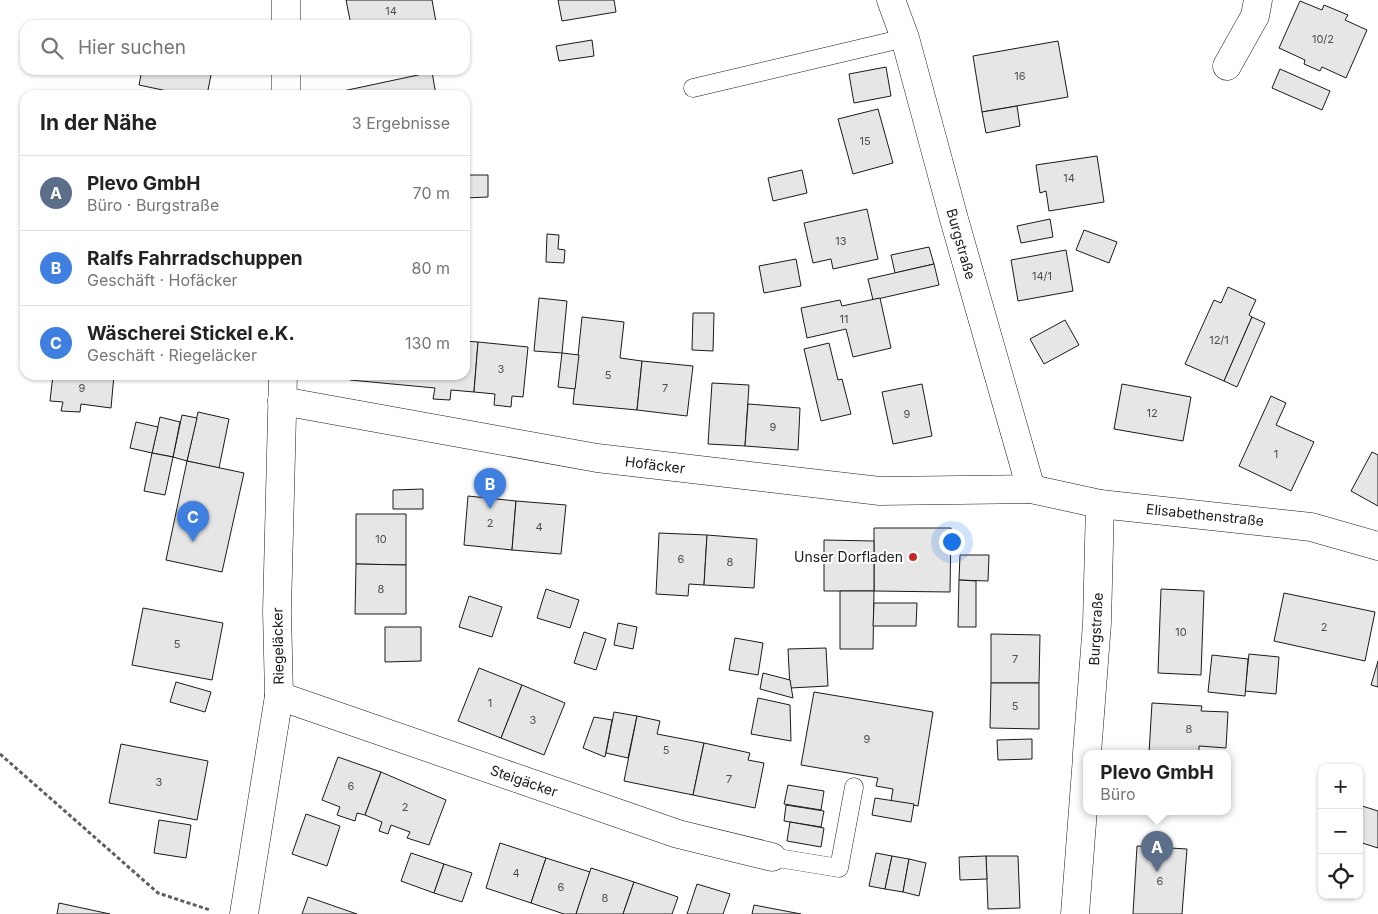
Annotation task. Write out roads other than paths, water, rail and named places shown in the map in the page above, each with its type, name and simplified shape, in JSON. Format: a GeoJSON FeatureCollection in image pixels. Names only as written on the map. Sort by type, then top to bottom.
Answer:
{"type":"FeatureCollection","features":[{"type":"Feature","properties":{"kind":"street"},"geometry":{"type":"LineString","coordinates":[[286,0],[286,20]]}},
{"type":"Feature","properties":{"kind":"street","name":"Burgstraße"},"geometry":{"type":"LineString","coordinates":[[891,0],[905,38],[1031,489]]}},
{"type":"Feature","properties":{"kind":"street"},"geometry":{"type":"LineString","coordinates":[[1227,66],[1256,16],[1258,0]]}},
{"type":"Feature","properties":{"kind":"street"},"geometry":{"type":"LineString","coordinates":[[286,75],[286,90]]}},
{"type":"Feature","properties":{"kind":"street","name":"Hofäcker"},"geometry":{"type":"LineString","coordinates":[[282,388],[616,460],[880,491],[1031,489]]}},
{"type":"Feature","properties":{"kind":"street","name":"Riegeläcker"},"geometry":{"type":"LineString","coordinates":[[244,914],[279,696],[277,610],[282,388]]}},
{"type":"Feature","properties":{"kind":"street","name":"Elisabethenstraße"},"geometry":{"type":"LineString","coordinates":[[1031,489],[1100,504],[1311,527],[1378,546]]}},
{"type":"Feature","properties":{"kind":"street","name":"Burgstraße"},"geometry":{"type":"LineString","coordinates":[[1087,750],[1098,623],[1100,504]]}},
{"type":"Feature","properties":{"kind":"street","name":"Steigäcker"},"geometry":{"type":"LineString","coordinates":[[279,696],[678,834],[772,857]]}},
{"type":"Feature","properties":{"kind":"street","name":"Burgstraße"},"geometry":{"type":"LineString","coordinates":[[1075,914],[1083,808]]}},
{"type":"Feature","properties":{"kind":"lane"},"geometry":{"type":"LineString","coordinates":[[693,88],[905,38]]}},
{"type":"Feature","properties":{"kind":"lane"},"geometry":{"type":"LineString","coordinates":[[772,857],[839,868],[854,787]]}},
{"type":"Feature","properties":{"kind":"place","name":"Ralfs Fahrradschuppen"},"geometry":{"type":"Point","coordinates":[490,509]}},
{"type":"Feature","properties":{"kind":"place","name":"Wäscherei Stickel e.K."},"geometry":{"type":"Point","coordinates":[193,542]}},
{"type":"Feature","properties":{"kind":"place","name":"Unser Dorfladen"},"geometry":{"type":"Point","coordinates":[913,557]}},
{"type":"Feature","properties":{"kind":"place","name":"Plevo GmbH"},"geometry":{"type":"Point","coordinates":[1157,872]}}]}
